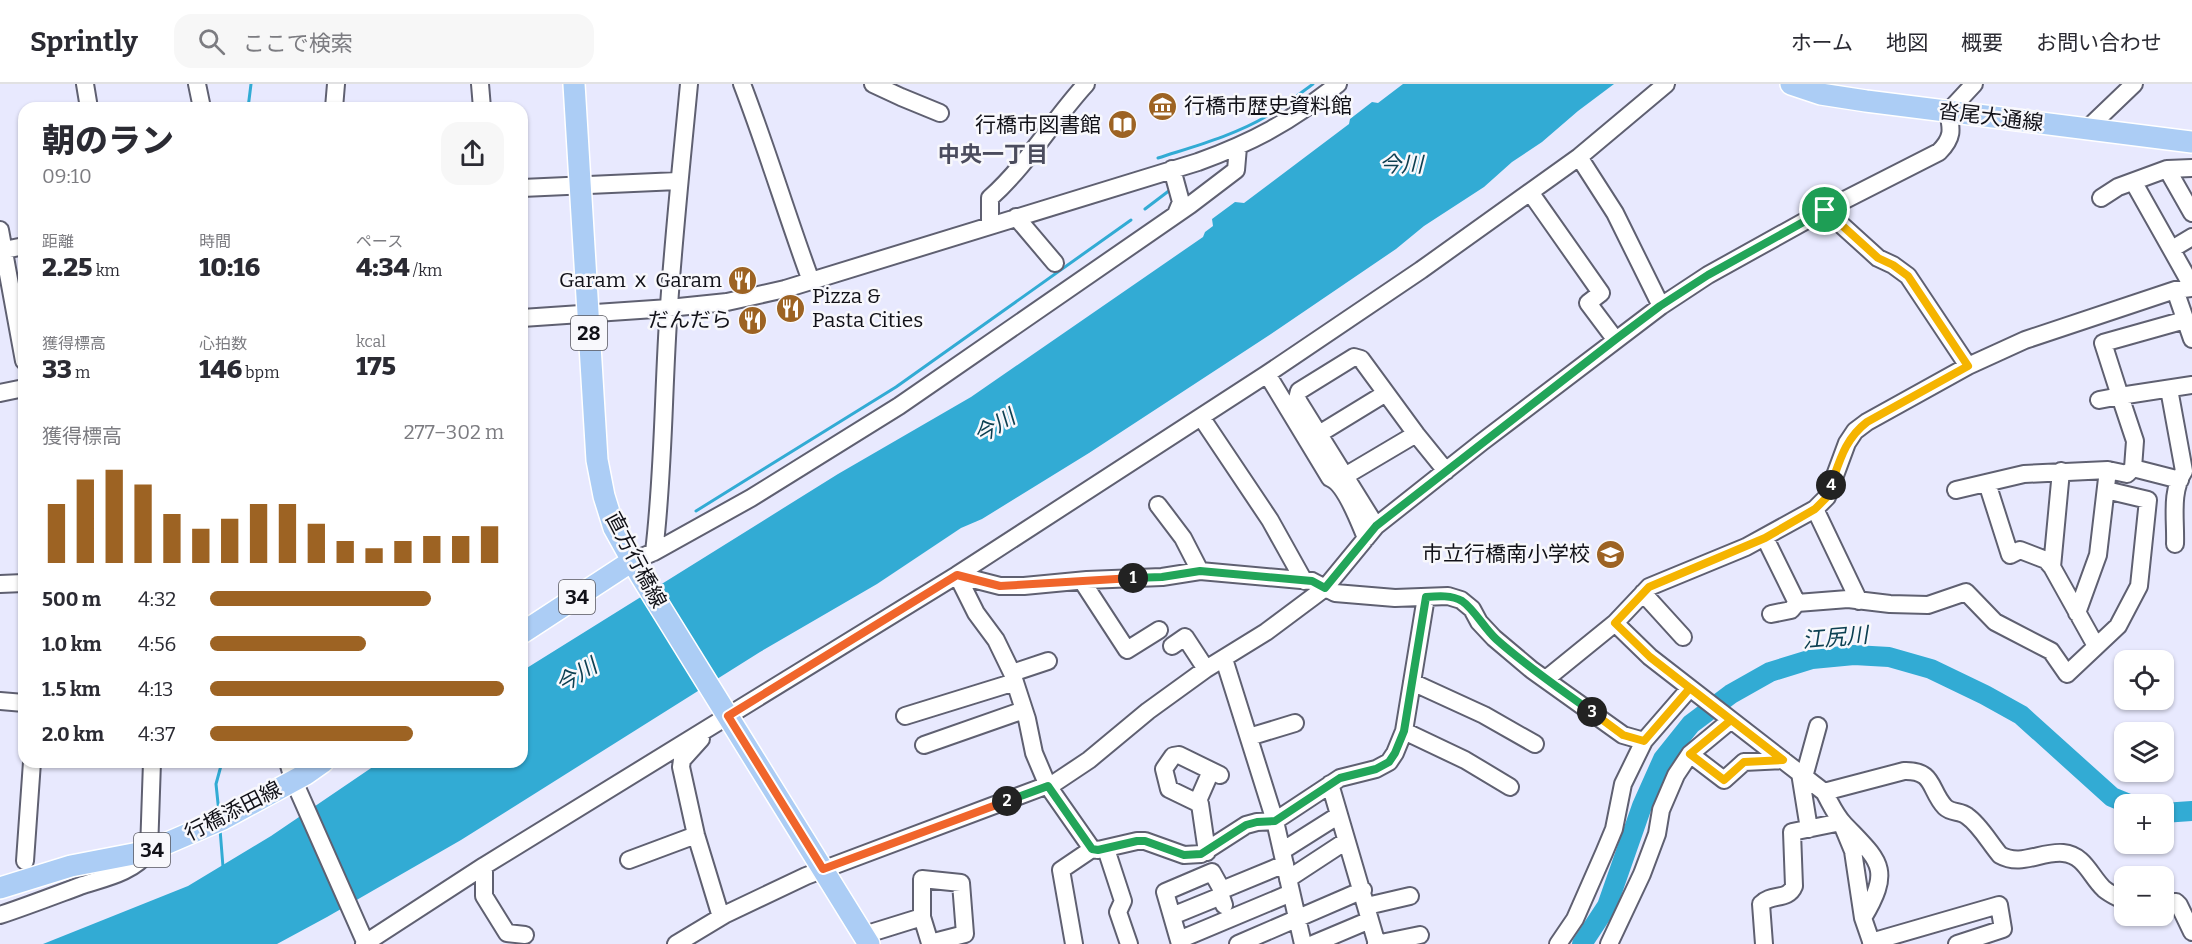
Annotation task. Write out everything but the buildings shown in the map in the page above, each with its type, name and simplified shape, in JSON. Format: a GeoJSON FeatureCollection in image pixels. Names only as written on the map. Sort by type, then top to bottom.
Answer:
{"type":"FeatureCollection","features":[{"type":"Feature","properties":{"kind":"main road","name":"直方行橋線"},"geometry":{"type":"LineString","coordinates":[[574,84],[597,460],[604,496],[614,528],[635,567],[866,939]]}},
{"type":"Feature","properties":{"kind":"main road","name":"沓尾大通線"},"geometry":{"type":"LineString","coordinates":[[1791,84],[1821,94],[2192,142]]}},
{"type":"Feature","properties":{"kind":"main road","name":"34"},"geometry":{"type":"LineString","coordinates":[[528,629],[635,567]]}},
{"type":"Feature","properties":{"kind":"main road","name":"行橋添田線"},"geometry":{"type":"LineString","coordinates":[[0,888],[27,878],[90,861],[149,851],[207,827],[314,768]]}},
{"type":"Feature","properties":{"kind":"street"},"geometry":{"type":"LineString","coordinates":[[85,84],[88,102]]}},
{"type":"Feature","properties":{"kind":"street"},"geometry":{"type":"LineString","coordinates":[[197,84],[201,102]]}},
{"type":"Feature","properties":{"kind":"street"},"geometry":{"type":"LineString","coordinates":[[334,102],[336,84]]}},
{"type":"Feature","properties":{"kind":"street"},"geometry":{"type":"LineString","coordinates":[[480,84],[482,102]]}},
{"type":"Feature","properties":{"kind":"street"},"geometry":{"type":"LineString","coordinates":[[654,552],[678,181],[689,84]]}},
{"type":"Feature","properties":{"kind":"street"},"geometry":{"type":"LineString","coordinates":[[742,84],[811,281]]}},
{"type":"Feature","properties":{"kind":"street"},"geometry":{"type":"LineString","coordinates":[[873,84],[940,113]]}},
{"type":"Feature","properties":{"kind":"street"},"geometry":{"type":"LineString","coordinates":[[990,225],[990,198],[1012,178],[1086,84]]}},
{"type":"Feature","properties":{"kind":"street"},"geometry":{"type":"LineString","coordinates":[[528,318],[727,302],[811,281],[1238,147],[1285,123],[1338,84]]}},
{"type":"Feature","properties":{"kind":"street"},"geometry":{"type":"LineString","coordinates":[[295,780],[364,940],[707,728],[726,712],[957,575],[1267,374],[1421,270],[1579,157],[1666,84]]}},
{"type":"Feature","properties":{"kind":"street"},"geometry":{"type":"LineString","coordinates":[[676,944],[721,917],[823,869],[1048,786],[1089,760],[1148,711],[1206,669],[1266,632],[1325,588],[1371,532],[1446,471],[1660,306],[1708,275],[1825,210],[1939,152],[1947,144],[1951,135],[1948,112],[1974,84]]}},
{"type":"Feature","properties":{"kind":"street"},"geometry":{"type":"LineString","coordinates":[[2087,129],[2134,84]]}},
{"type":"Feature","properties":{"kind":"street"},"geometry":{"type":"LineString","coordinates":[[635,567],[654,552],[751,498],[899,406],[1176,214],[1236,170],[1238,147]]}},
{"type":"Feature","properties":{"kind":"street"},"geometry":{"type":"LineString","coordinates":[[1579,157],[1615,213],[1660,306]]}},
{"type":"Feature","properties":{"kind":"street"},"geometry":{"type":"LineString","coordinates":[[2101,198],[2118,187],[2167,169],[2192,168]]}},
{"type":"Feature","properties":{"kind":"street"},"geometry":{"type":"LineString","coordinates":[[1172,169],[1181,202],[1176,214]]}},
{"type":"Feature","properties":{"kind":"street"},"geometry":{"type":"LineString","coordinates":[[2167,169],[2192,213]]}},
{"type":"Feature","properties":{"kind":"street"},"geometry":{"type":"LineString","coordinates":[[528,188],[678,181]]}},
{"type":"Feature","properties":{"kind":"street"},"geometry":{"type":"LineString","coordinates":[[2134,183],[2172,249],[2186,288],[2185,320],[2192,339]]}},
{"type":"Feature","properties":{"kind":"street"},"geometry":{"type":"LineString","coordinates":[[1530,192],[1601,293],[1588,303],[1616,339]]}},
{"type":"Feature","properties":{"kind":"street"},"geometry":{"type":"LineString","coordinates":[[1825,210],[1878,258],[1908,276],[1968,366]]}},
{"type":"Feature","properties":{"kind":"street"},"geometry":{"type":"LineString","coordinates":[[1016,217],[1055,263]]}},
{"type":"Feature","properties":{"kind":"street"},"geometry":{"type":"LineString","coordinates":[[0,230],[18,331]]}},
{"type":"Feature","properties":{"kind":"street"},"geometry":{"type":"LineString","coordinates":[[2172,249],[2192,237]]}},
{"type":"Feature","properties":{"kind":"street"},"geometry":{"type":"LineString","coordinates":[[2,250],[18,247]]}},
{"type":"Feature","properties":{"kind":"street"},"geometry":{"type":"LineString","coordinates":[[1546,679],[1615,623],[1649,587],[1765,538],[1815,509],[1827,497],[1847,443],[1855,431],[1867,422],[1968,366],[2025,340],[2186,288]]}},
{"type":"Feature","properties":{"kind":"street"},"geometry":{"type":"LineString","coordinates":[[1956,490],[2025,474],[2108,470],[2127,474],[2133,468],[2134,441],[2103,343],[2185,320]]}},
{"type":"Feature","properties":{"kind":"street"},"geometry":{"type":"LineString","coordinates":[[1371,532],[1345,476],[1297,399],[1299,391],[1354,357],[1361,359],[1446,471]]}},
{"type":"Feature","properties":{"kind":"street"},"geometry":{"type":"LineString","coordinates":[[1267,374],[1330,478],[1337,480],[1371,532]]}},
{"type":"Feature","properties":{"kind":"street"},"geometry":{"type":"LineString","coordinates":[[2099,400],[2192,385]]}},
{"type":"Feature","properties":{"kind":"street"},"geometry":{"type":"LineString","coordinates":[[0,393],[18,389]]}},
{"type":"Feature","properties":{"kind":"street"},"geometry":{"type":"LineString","coordinates":[[2169,389],[2185,473],[2175,500],[2175,544]]}},
{"type":"Feature","properties":{"kind":"street"},"geometry":{"type":"LineString","coordinates":[[1319,434],[1386,393]]}},
{"type":"Feature","properties":{"kind":"street"},"geometry":{"type":"LineString","coordinates":[[1201,417],[1270,520],[1304,581]]}},
{"type":"Feature","properties":{"kind":"street"},"geometry":{"type":"LineString","coordinates":[[1345,476],[1416,434]]}},
{"type":"Feature","properties":{"kind":"street"},"geometry":{"type":"LineString","coordinates":[[2133,468],[2185,473]]}},
{"type":"Feature","properties":{"kind":"street"},"geometry":{"type":"LineString","coordinates":[[2077,613],[2098,555],[2108,470]]}},
{"type":"Feature","properties":{"kind":"street"},"geometry":{"type":"LineString","coordinates":[[2052,567],[2061,471]]}},
{"type":"Feature","properties":{"kind":"street"},"geometry":{"type":"LineString","coordinates":[[1987,483],[2010,555],[2020,550],[2046,560],[2096,646]]}},
{"type":"Feature","properties":{"kind":"street"},"geometry":{"type":"LineString","coordinates":[[1771,614],[1791,610],[1797,603],[1848,599],[1928,605],[1966,592],[1995,622],[2051,651],[2067,674],[2118,626],[2139,586],[2148,500],[2106,490]]}},
{"type":"Feature","properties":{"kind":"street"},"geometry":{"type":"LineString","coordinates":[[1158,505],[1183,538],[1200,571]]}},
{"type":"Feature","properties":{"kind":"street"},"geometry":{"type":"LineString","coordinates":[[1815,509],[1860,601]]}},
{"type":"Feature","properties":{"kind":"street"},"geometry":{"type":"LineString","coordinates":[[1765,538],[1797,603]]}},
{"type":"Feature","properties":{"kind":"street"},"geometry":{"type":"LineString","coordinates":[[957,575],[1000,586],[1162,577],[1200,571],[1312,581],[1335,593],[1395,598],[1448,596],[1461,600],[1472,609],[1479,622],[1494,638],[1546,679],[1623,735],[1644,741]]}},
{"type":"Feature","properties":{"kind":"street"},"geometry":{"type":"LineString","coordinates":[[957,575],[975,613],[996,640],[1014,677],[1034,753],[1048,786],[1099,849],[1123,901],[1118,912],[1129,944]]}},
{"type":"Feature","properties":{"kind":"street"},"geometry":{"type":"LineString","coordinates":[[1082,581],[1127,650],[1159,630]]}},
{"type":"Feature","properties":{"kind":"street"},"geometry":{"type":"LineString","coordinates":[[0,584],[18,583]]}},
{"type":"Feature","properties":{"kind":"street"},"geometry":{"type":"LineString","coordinates":[[1643,593],[1683,638]]}},
{"type":"Feature","properties":{"kind":"street"},"geometry":{"type":"LineString","coordinates":[[1074,944],[1061,870],[1099,849],[1137,841],[1145,841],[1184,855],[1201,854],[1246,825],[1275,821],[1340,778],[1376,769],[1389,762],[1404,731],[1426,597]]}},
{"type":"Feature","properties":{"kind":"street"},"geometry":{"type":"LineString","coordinates":[[1615,623],[1650,657],[1824,792],[1841,822],[1853,851],[1863,918],[1871,943],[1999,905],[2003,929],[1957,944]]}},
{"type":"Feature","properties":{"kind":"street"},"geometry":{"type":"LineString","coordinates":[[1172,646],[1185,638],[1206,669]]}},
{"type":"Feature","properties":{"kind":"street"},"geometry":{"type":"LineString","coordinates":[[1224,658],[1275,821],[1303,944]]}},
{"type":"Feature","properties":{"kind":"street"},"geometry":{"type":"LineString","coordinates":[[905,716],[1014,677],[1048,661]]}},
{"type":"Feature","properties":{"kind":"street"},"geometry":{"type":"LineString","coordinates":[[1412,682],[1484,715],[1534,744]]}},
{"type":"Feature","properties":{"kind":"street"},"geometry":{"type":"LineString","coordinates":[[1558,944],[1575,919],[1604,853],[1614,829],[1623,784],[1644,741],[1693,690]]}},
{"type":"Feature","properties":{"kind":"street"},"geometry":{"type":"LineString","coordinates":[[0,702],[18,703]]}},
{"type":"Feature","properties":{"kind":"street"},"geometry":{"type":"LineString","coordinates":[[924,745],[1024,710]]}},
{"type":"Feature","properties":{"kind":"street"},"geometry":{"type":"LineString","coordinates":[[1609,944],[1642,874],[1657,834],[1661,810],[1667,795],[1690,754],[1730,718]]}},
{"type":"Feature","properties":{"kind":"street"},"geometry":{"type":"LineString","coordinates":[[1249,737],[1295,723]]}},
{"type":"Feature","properties":{"kind":"street"},"geometry":{"type":"LineString","coordinates":[[1809,829],[1802,775],[1818,726]]}},
{"type":"Feature","properties":{"kind":"street"},"geometry":{"type":"LineString","coordinates":[[707,728],[703,737],[681,762],[696,835],[721,917]]}},
{"type":"Feature","properties":{"kind":"street"},"geometry":{"type":"LineString","coordinates":[[1404,731],[1465,760],[1510,787]]}},
{"type":"Feature","properties":{"kind":"street"},"geometry":{"type":"LineString","coordinates":[[1690,754],[1724,780],[1744,762],[1783,760]]}},
{"type":"Feature","properties":{"kind":"street"},"geometry":{"type":"LineString","coordinates":[[1197,802],[1215,773],[1179,755],[1173,756],[1164,768],[1169,789],[1200,804],[1207,852]]}},
{"type":"Feature","properties":{"kind":"street"},"geometry":{"type":"LineString","coordinates":[[25,861],[32,768]]}},
{"type":"Feature","properties":{"kind":"street"},"geometry":{"type":"LineString","coordinates":[[0,915],[135,865],[149,851],[152,768]]}},
{"type":"Feature","properties":{"kind":"street"},"geometry":{"type":"LineString","coordinates":[[1824,792],[1914,770],[1928,778],[1945,807],[1964,814],[2000,855],[2016,861],[2055,854],[2072,855],[2081,860],[2103,888],[2114,895]]}},
{"type":"Feature","properties":{"kind":"street"},"geometry":{"type":"LineString","coordinates":[[1330,784],[1377,944],[1420,935]]}},
{"type":"Feature","properties":{"kind":"street"},"geometry":{"type":"LineString","coordinates":[[1230,919],[1212,872],[1165,892],[1180,942],[1230,919],[1287,872],[1339,815]]}},
{"type":"Feature","properties":{"kind":"street"},"geometry":{"type":"LineString","coordinates":[[1764,944],[1761,904],[1765,900],[1787,895],[1792,892],[1794,886],[1792,832],[1841,822]]}},
{"type":"Feature","properties":{"kind":"street"},"geometry":{"type":"LineString","coordinates":[[1841,822],[1877,858],[1880,868],[1878,888],[1863,918]]}},
{"type":"Feature","properties":{"kind":"street"},"geometry":{"type":"LineString","coordinates":[[629,860],[696,835]]}},
{"type":"Feature","properties":{"kind":"street"},"geometry":{"type":"LineString","coordinates":[[1172,916],[1221,893],[1287,872],[1346,841]]}},
{"type":"Feature","properties":{"kind":"street"},"geometry":{"type":"LineString","coordinates":[[82,885],[88,878],[90,861]]}},
{"type":"Feature","properties":{"kind":"street"},"geometry":{"type":"LineString","coordinates":[[484,866],[484,896],[507,933],[525,935]]}},
{"type":"Feature","properties":{"kind":"street"},"geometry":{"type":"LineString","coordinates":[[1238,944],[1298,919],[1410,896]]}},
{"type":"Feature","properties":{"kind":"street"},"geometry":{"type":"LineString","coordinates":[[2174,902],[2179,905],[2192,932]]}},
{"type":"Feature","properties":{"kind":"street"},"geometry":{"type":"LineString","coordinates":[[1313,944],[1366,905]]}},
{"type":"Feature","properties":{"kind":"street"},"geometry":{"type":"LineString","coordinates":[[866,939],[922,916]]}},
{"type":"Feature","properties":{"kind":"water","name":"今川"},"geometry":{"type":"Polygon","coordinates":[[[1403,84],[1614,84],[1542,142],[1512,162],[1484,187],[1424,226],[1396,249],[1089,453],[982,519],[961,528],[877,584],[760,652],[461,840],[327,917],[277,944],[43,944],[188,886],[271,836],[371,768],[528,768],[528,667],[838,474],[971,397],[1203,237],[1205,232],[1213,226],[1212,219],[1235,202],[1244,203],[1349,124],[1350,119],[1372,102],[1378,103],[1403,84]]]}},
{"type":"Feature","properties":{"kind":"waterway"},"geometry":{"type":"LineString","coordinates":[[249,102],[251,84]]}},
{"type":"Feature","properties":{"kind":"waterway"},"geometry":{"type":"LineString","coordinates":[[1158,158],[1214,140],[1254,123],[1279,109],[1313,84]]}},
{"type":"Feature","properties":{"kind":"waterway"},"geometry":{"type":"LineString","coordinates":[[1145,209],[1170,190]]}},
{"type":"Feature","properties":{"kind":"waterway"},"geometry":{"type":"LineString","coordinates":[[696,511],[896,387],[1131,220]]}},
{"type":"Feature","properties":{"kind":"waterway","name":"江尻川"},"geometry":{"type":"LineString","coordinates":[[1582,944],[1607,906],[1642,806],[1663,759],[1691,724],[1731,694],[1770,672],[1812,659],[1854,655],[1889,657],[1931,669],[2021,715],[2114,798]]}},
{"type":"Feature","properties":{"kind":"waterway"},"geometry":{"type":"LineString","coordinates":[[219,813],[216,784],[220,768]]}},
{"type":"Feature","properties":{"kind":"waterway","name":"江尻川"},"geometry":{"type":"LineString","coordinates":[[2174,812],[2192,811]]}},
{"type":"Feature","properties":{"kind":"waterway"},"geometry":{"type":"LineString","coordinates":[[220,829],[223,867]]}},
{"type":"Feature","properties":{"kind":"place","name":"行橋市歴史資料館"},"geometry":{"type":"Point","coordinates":[1163,106]}},
{"type":"Feature","properties":{"kind":"place","name":"行橋市図書館"},"geometry":{"type":"Point","coordinates":[1122,125]}},
{"type":"Feature","properties":{"kind":"place","name":"Garam ｘ Garam"},"geometry":{"type":"Point","coordinates":[743,280]}},
{"type":"Feature","properties":{"kind":"place","name":"Pizza & Pasta Cities"},"geometry":{"type":"Point","coordinates":[791,308]}},
{"type":"Feature","properties":{"kind":"place","name":"だんだら"},"geometry":{"type":"Point","coordinates":[753,320]}},
{"type":"Feature","properties":{"kind":"place","name":"市立行橋南小学校"},"geometry":{"type":"Point","coordinates":[1611,554]}},
{"type":"Feature","properties":{"kind":"district","name":"中央一丁目"},"geometry":{"type":"Point","coordinates":[993,154]}},
{"type":"Feature","properties":{"kind":"route"},"geometry":{"type":"LineString","coordinates":[[1825,210],[1708,275],[1660,306],[1616,339],[1376,526],[1325,588],[1312,581],[1200,571],[1162,577],[1087,580],[1024,586],[1000,586],[957,575],[728,716],[823,869],[1048,786],[1092,849],[1098,850],[1145,841],[1184,855],[1201,854],[1246,825],[1275,821],[1340,778],[1376,769],[1389,762],[1404,731],[1426,597],[1448,596],[1461,600],[1472,609],[1479,622],[1494,638],[1532,670],[1623,735],[1644,741],[1653,729],[1690,688],[1783,760],[1744,762],[1724,780],[1690,754],[1731,720],[1650,657],[1615,623],[1649,587],[1746,547],[1815,509],[1827,497],[1847,443],[1855,431],[1867,422],[1968,366],[1908,276],[1878,258],[1825,210]]}}]}
